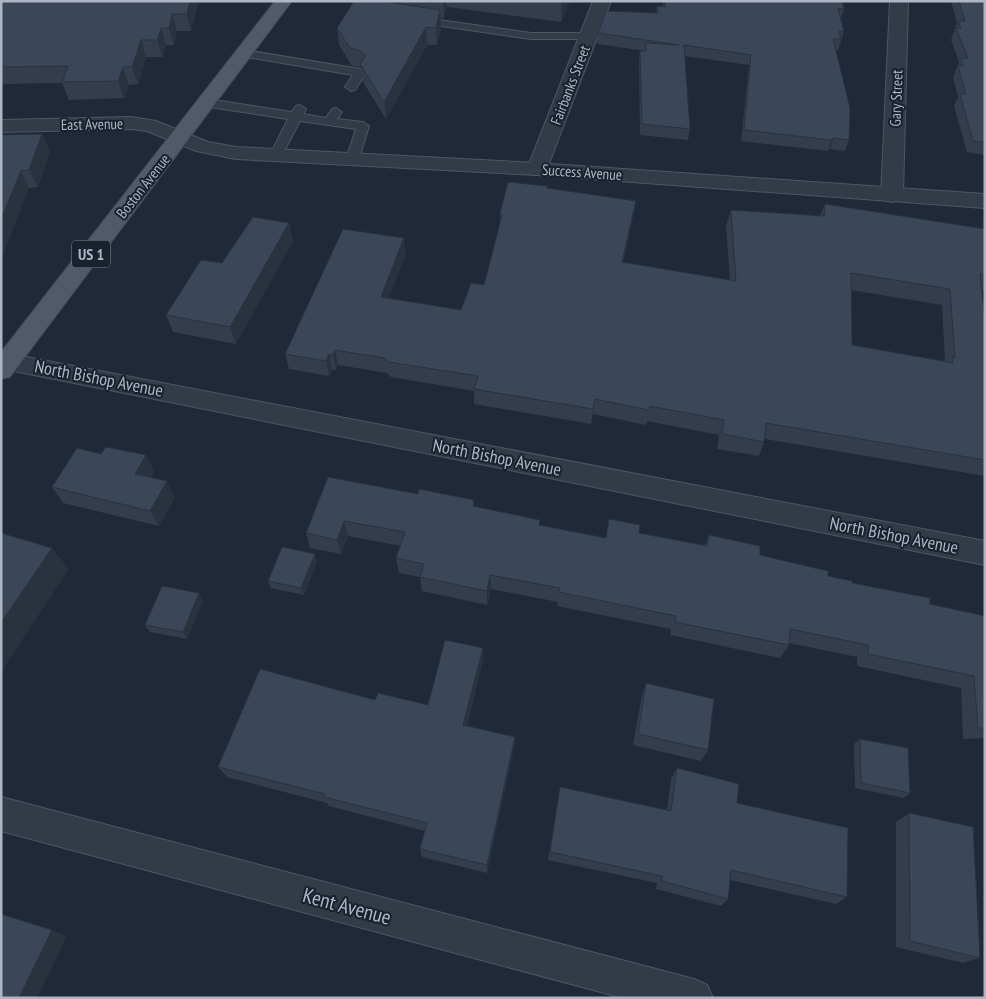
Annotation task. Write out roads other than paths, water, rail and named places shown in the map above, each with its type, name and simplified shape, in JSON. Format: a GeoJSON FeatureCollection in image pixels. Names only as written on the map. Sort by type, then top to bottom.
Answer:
{"type":"FeatureCollection","features":[{"type":"Feature","properties":{"kind":"main road","name":"Boston Avenue"},"geometry":{"type":"LineString","coordinates":[[4,364],[181,137],[284,1]]}},
{"type":"Feature","properties":{"kind":"street","name":"Fairbanks Street"},"geometry":{"type":"LineString","coordinates":[[537,169],[602,1]]}},
{"type":"Feature","properties":{"kind":"street","name":"Gary Street"},"geometry":{"type":"LineString","coordinates":[[892,195],[899,1]]}},
{"type":"Feature","properties":{"kind":"street","name":"East Avenue"},"geometry":{"type":"LineString","coordinates":[[1,126],[131,123],[149,125],[181,137]]}},
{"type":"Feature","properties":{"kind":"street","name":"Success Avenue"},"geometry":{"type":"LineString","coordinates":[[181,137],[202,147],[219,151],[537,169],[985,201]]}},
{"type":"Feature","properties":{"kind":"street","name":"North Bishop Avenue"},"geometry":{"type":"LineString","coordinates":[[4,364],[985,553]]}},
{"type":"Feature","properties":{"kind":"street","name":"Kent Avenue"},"geometry":{"type":"LineString","coordinates":[[1,814],[694,998]]}},
{"type":"Feature","properties":{"kind":"lane"},"geometry":{"type":"LineString","coordinates":[[411,19],[531,36],[589,36]]}},
{"type":"Feature","properties":{"kind":"lane"},"geometry":{"type":"LineString","coordinates":[[244,54],[360,73],[352,87]]}},
{"type":"Feature","properties":{"kind":"lane"},"geometry":{"type":"LineString","coordinates":[[320,82],[330,68]]}},
{"type":"Feature","properties":{"kind":"lane"},"geometry":{"type":"LineString","coordinates":[[207,103],[332,117],[363,126],[353,159]]}},
{"type":"Feature","properties":{"kind":"lane"},"geometry":{"type":"LineString","coordinates":[[276,155],[298,112]]}}]}
